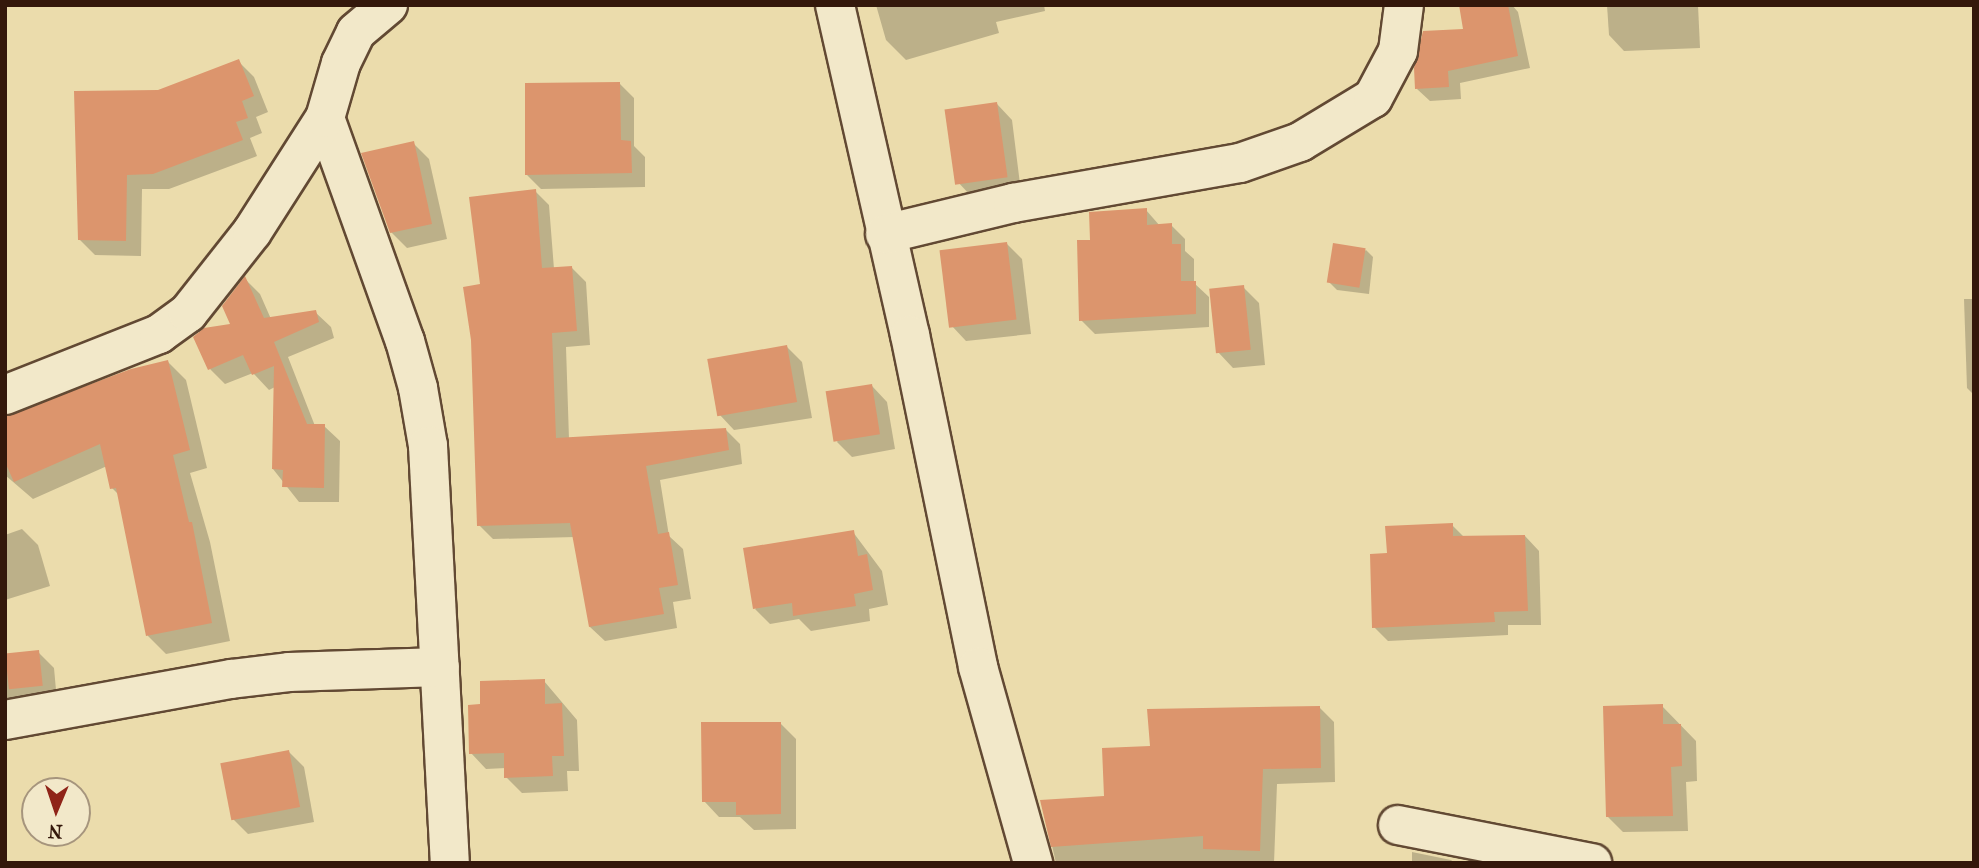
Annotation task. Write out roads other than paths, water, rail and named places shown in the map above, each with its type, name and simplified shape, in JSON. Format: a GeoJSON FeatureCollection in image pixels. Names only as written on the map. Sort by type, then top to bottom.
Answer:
{"type":"FeatureCollection","features":[{"type":"Feature","properties":{"kind":"street"},"geometry":{"type":"LineString","coordinates":[[5,395],[159,334],[188,313],[252,232],[325,118],[341,63],[356,32],[388,5]]}},
{"type":"Feature","properties":{"kind":"street"},"geometry":{"type":"LineString","coordinates":[[835,5],[910,335],[978,667],[1033,863]]}},
{"type":"Feature","properties":{"kind":"street"},"geometry":{"type":"LineString","coordinates":[[885,234],[1013,203],[1240,163],[1300,142],[1373,98],[1398,51],[1404,5]]}},
{"type":"Feature","properties":{"kind":"street"},"geometry":{"type":"LineString","coordinates":[[325,118],[405,341],[418,388],[428,446],[450,863]]}},
{"type":"Feature","properties":{"kind":"street"},"geometry":{"type":"LineString","coordinates":[[5,720],[231,679],[289,672],[440,667]]}},
{"type":"Feature","properties":{"kind":"street"},"geometry":{"type":"LineString","coordinates":[[1398,825],[1592,863]]}}]}
